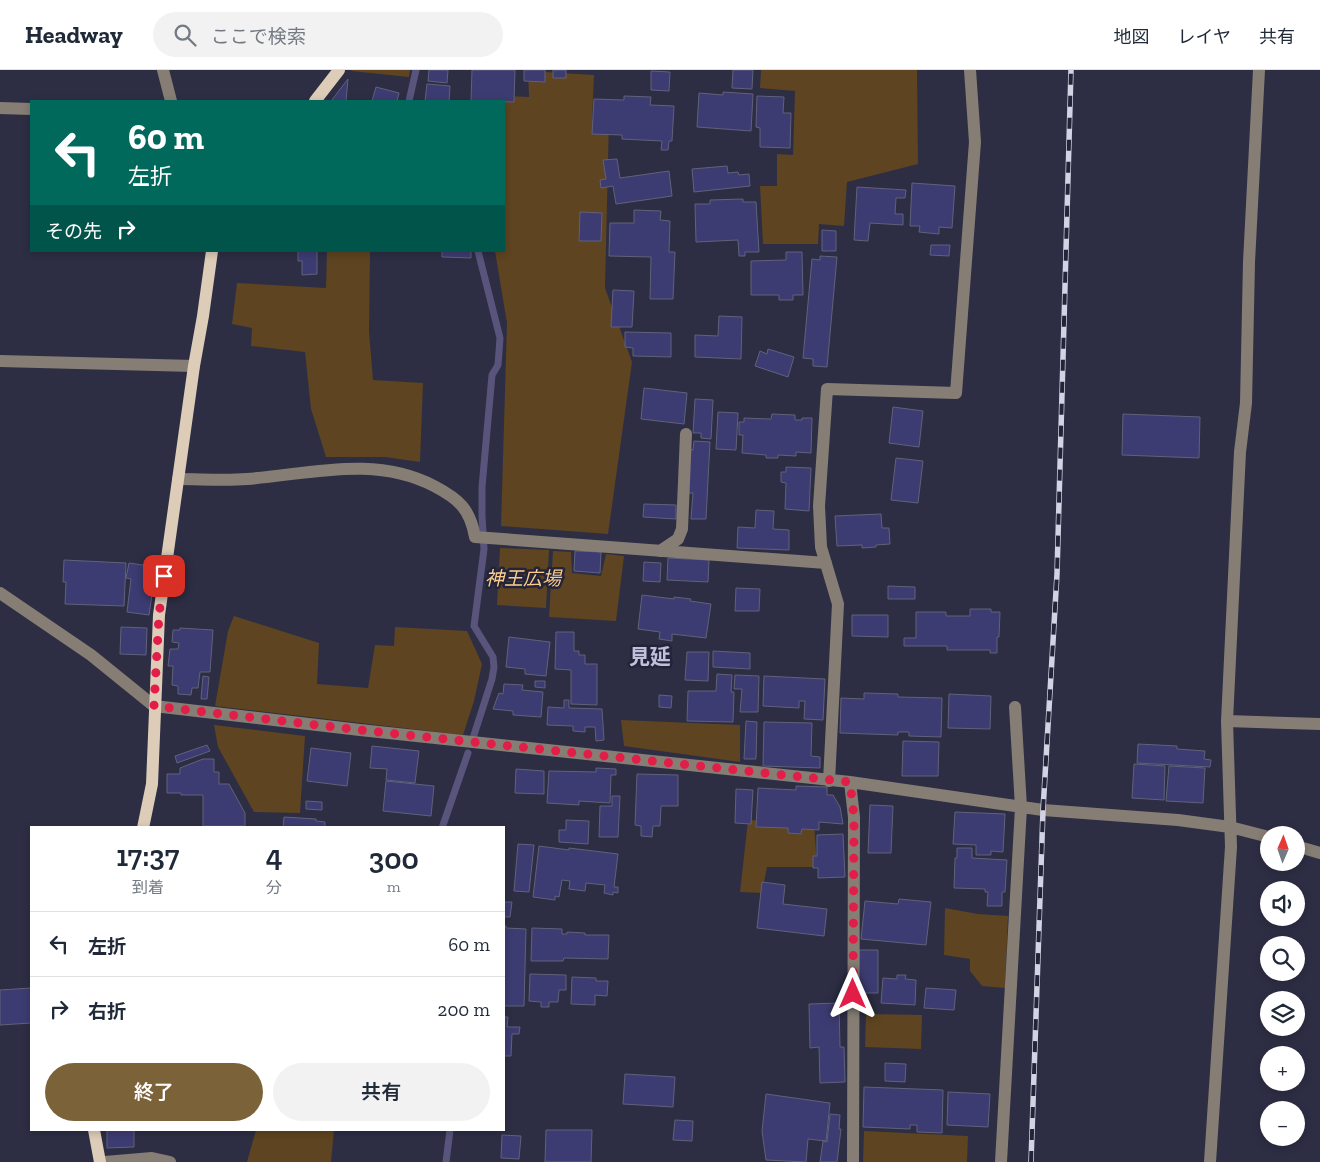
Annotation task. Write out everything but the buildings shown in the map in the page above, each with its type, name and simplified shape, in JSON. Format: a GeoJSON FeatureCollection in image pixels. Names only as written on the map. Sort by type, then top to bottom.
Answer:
{"type":"FeatureCollection","features":[{"type":"Feature","properties":{"kind":"main road"},"geometry":{"type":"LineString","coordinates":[[316,100],[339,70]]}},
{"type":"Feature","properties":{"kind":"main road"},"geometry":{"type":"LineString","coordinates":[[143,826],[152,784],[159,615],[212,252]]}},
{"type":"Feature","properties":{"kind":"main road"},"geometry":{"type":"LineString","coordinates":[[94,1131],[100,1162]]}},
{"type":"Feature","properties":{"kind":"street"},"geometry":{"type":"LineString","coordinates":[[162,70],[171,100]]}},
{"type":"Feature","properties":{"kind":"street"},"geometry":{"type":"LineString","coordinates":[[829,780],[838,604],[822,547],[819,506],[827,389],[956,393],[975,142],[970,70]]}},
{"type":"Feature","properties":{"kind":"street"},"geometry":{"type":"LineString","coordinates":[[1210,1162],[1231,847],[1227,721],[1240,452],[1246,403],[1249,262],[1259,70]]}},
{"type":"Feature","properties":{"kind":"street"},"geometry":{"type":"LineString","coordinates":[[0,108],[30,110]]}},
{"type":"Feature","properties":{"kind":"street"},"geometry":{"type":"LineString","coordinates":[[0,361],[194,366]]}},
{"type":"Feature","properties":{"kind":"street"},"geometry":{"type":"LineString","coordinates":[[660,551],[678,539],[682,529],[686,434]]}},
{"type":"Feature","properties":{"kind":"street"},"geometry":{"type":"LineString","coordinates":[[178,479],[246,479],[348,468],[390,471],[429,484],[458,501],[472,524],[475,537],[826,562]]}},
{"type":"Feature","properties":{"kind":"street"},"geometry":{"type":"LineString","coordinates":[[0,592],[91,655],[154,706],[850,782],[1021,807],[1178,820],[1230,827],[1260,835]]}},
{"type":"Feature","properties":{"kind":"street"},"geometry":{"type":"LineString","coordinates":[[1001,1162],[1021,807],[1015,707]]}},
{"type":"Feature","properties":{"kind":"street"},"geometry":{"type":"LineString","coordinates":[[1227,721],[1320,724]]}},
{"type":"Feature","properties":{"kind":"street"},"geometry":{"type":"LineString","coordinates":[[850,782],[854,817],[853,1162]]}},
{"type":"Feature","properties":{"kind":"street"},"geometry":{"type":"LineString","coordinates":[[1305,849],[1320,853]]}},
{"type":"Feature","properties":{"kind":"street"},"geometry":{"type":"LineString","coordinates":[[105,1162],[152,1158],[170,1162]]}},
{"type":"Feature","properties":{"kind":"green space"},"geometry":{"type":"Polygon","coordinates":[[[352,70],[410,70],[409,77],[352,70]]]}},
{"type":"Feature","properties":{"kind":"green space"},"geometry":{"type":"Polygon","coordinates":[[[761,70],[917,70],[918,164],[847,182],[844,226],[819,224],[818,244],[763,244],[760,186],[777,186],[777,154],[793,155],[795,91],[760,88],[761,70]]]}},
{"type":"Feature","properties":{"kind":"green space"},"geometry":{"type":"Polygon","coordinates":[[[528,71],[594,75],[592,120],[609,119],[605,288],[632,362],[608,534],[501,526],[507,323],[495,252],[505,252],[505,100],[472,100],[473,94],[529,97],[528,71]]]}},
{"type":"Feature","properties":{"kind":"green space"},"geometry":{"type":"Polygon","coordinates":[[[327,252],[370,252],[369,332],[373,380],[423,383],[420,462],[385,457],[326,457],[311,409],[305,352],[251,346],[252,328],[232,324],[237,283],[326,288],[327,252]]]}},
{"type":"Feature","properties":{"kind":"green space","name":"神王広場"},"geometry":{"type":"Polygon","coordinates":[[[500,548],[549,550],[546,608],[497,605],[500,548]]]}},
{"type":"Feature","properties":{"kind":"green space"},"geometry":{"type":"Polygon","coordinates":[[[553,551],[571,552],[572,573],[601,576],[606,554],[624,556],[616,621],[549,617],[553,551]]]}},
{"type":"Feature","properties":{"kind":"green space"},"geometry":{"type":"Polygon","coordinates":[[[234,616],[319,643],[317,684],[368,688],[375,645],[394,646],[395,627],[467,631],[482,664],[474,701],[463,735],[215,706],[228,631],[234,616]]]}},
{"type":"Feature","properties":{"kind":"green space"},"geometry":{"type":"Polygon","coordinates":[[[621,720],[740,725],[740,762],[624,746],[621,720]]]}},
{"type":"Feature","properties":{"kind":"green space"},"geometry":{"type":"Polygon","coordinates":[[[214,725],[305,736],[300,813],[254,812],[218,747],[214,725]]]}},
{"type":"Feature","properties":{"kind":"green space"},"geometry":{"type":"Polygon","coordinates":[[[748,820],[814,823],[817,867],[767,867],[762,893],[740,892],[748,820]]]}},
{"type":"Feature","properties":{"kind":"green space"},"geometry":{"type":"Polygon","coordinates":[[[945,908],[978,914],[1008,916],[1005,988],[982,986],[970,971],[970,959],[944,955],[945,908]]]}},
{"type":"Feature","properties":{"kind":"green space"},"geometry":{"type":"Polygon","coordinates":[[[866,1014],[922,1015],[921,1049],[865,1047],[866,1014]]]}},
{"type":"Feature","properties":{"kind":"green space"},"geometry":{"type":"Polygon","coordinates":[[[256,1131],[334,1131],[331,1162],[247,1162],[256,1131]]]}},
{"type":"Feature","properties":{"kind":"green space"},"geometry":{"type":"Polygon","coordinates":[[[864,1131],[968,1136],[967,1162],[863,1162],[864,1131]]]}},
{"type":"Feature","properties":{"kind":"waterway"},"geometry":{"type":"LineString","coordinates":[[409,100],[416,70]]}},
{"type":"Feature","properties":{"kind":"waterway"},"geometry":{"type":"LineString","coordinates":[[474,735],[494,667],[493,657],[474,626],[484,549],[482,487],[492,375],[498,365],[500,338],[478,252]]}},
{"type":"Feature","properties":{"kind":"waterway"},"geometry":{"type":"LineString","coordinates":[[443,826],[468,753]]}},
{"type":"Feature","properties":{"kind":"waterway"},"geometry":{"type":"LineString","coordinates":[[446,1162],[450,1131]]}},
{"type":"Feature","properties":{"kind":"railway"},"geometry":{"type":"LineString","coordinates":[[1031,1162],[1043,810],[1057,574],[1071,70]]}},
{"type":"Feature","properties":{"kind":"district","name":"見延"},"geometry":{"type":"Point","coordinates":[650,657]}},
{"type":"Feature","properties":{"kind":"route"},"geometry":{"type":"LineString","coordinates":[[164,576],[159,615],[154,706],[850,782],[854,817],[853,994]]}}]}
